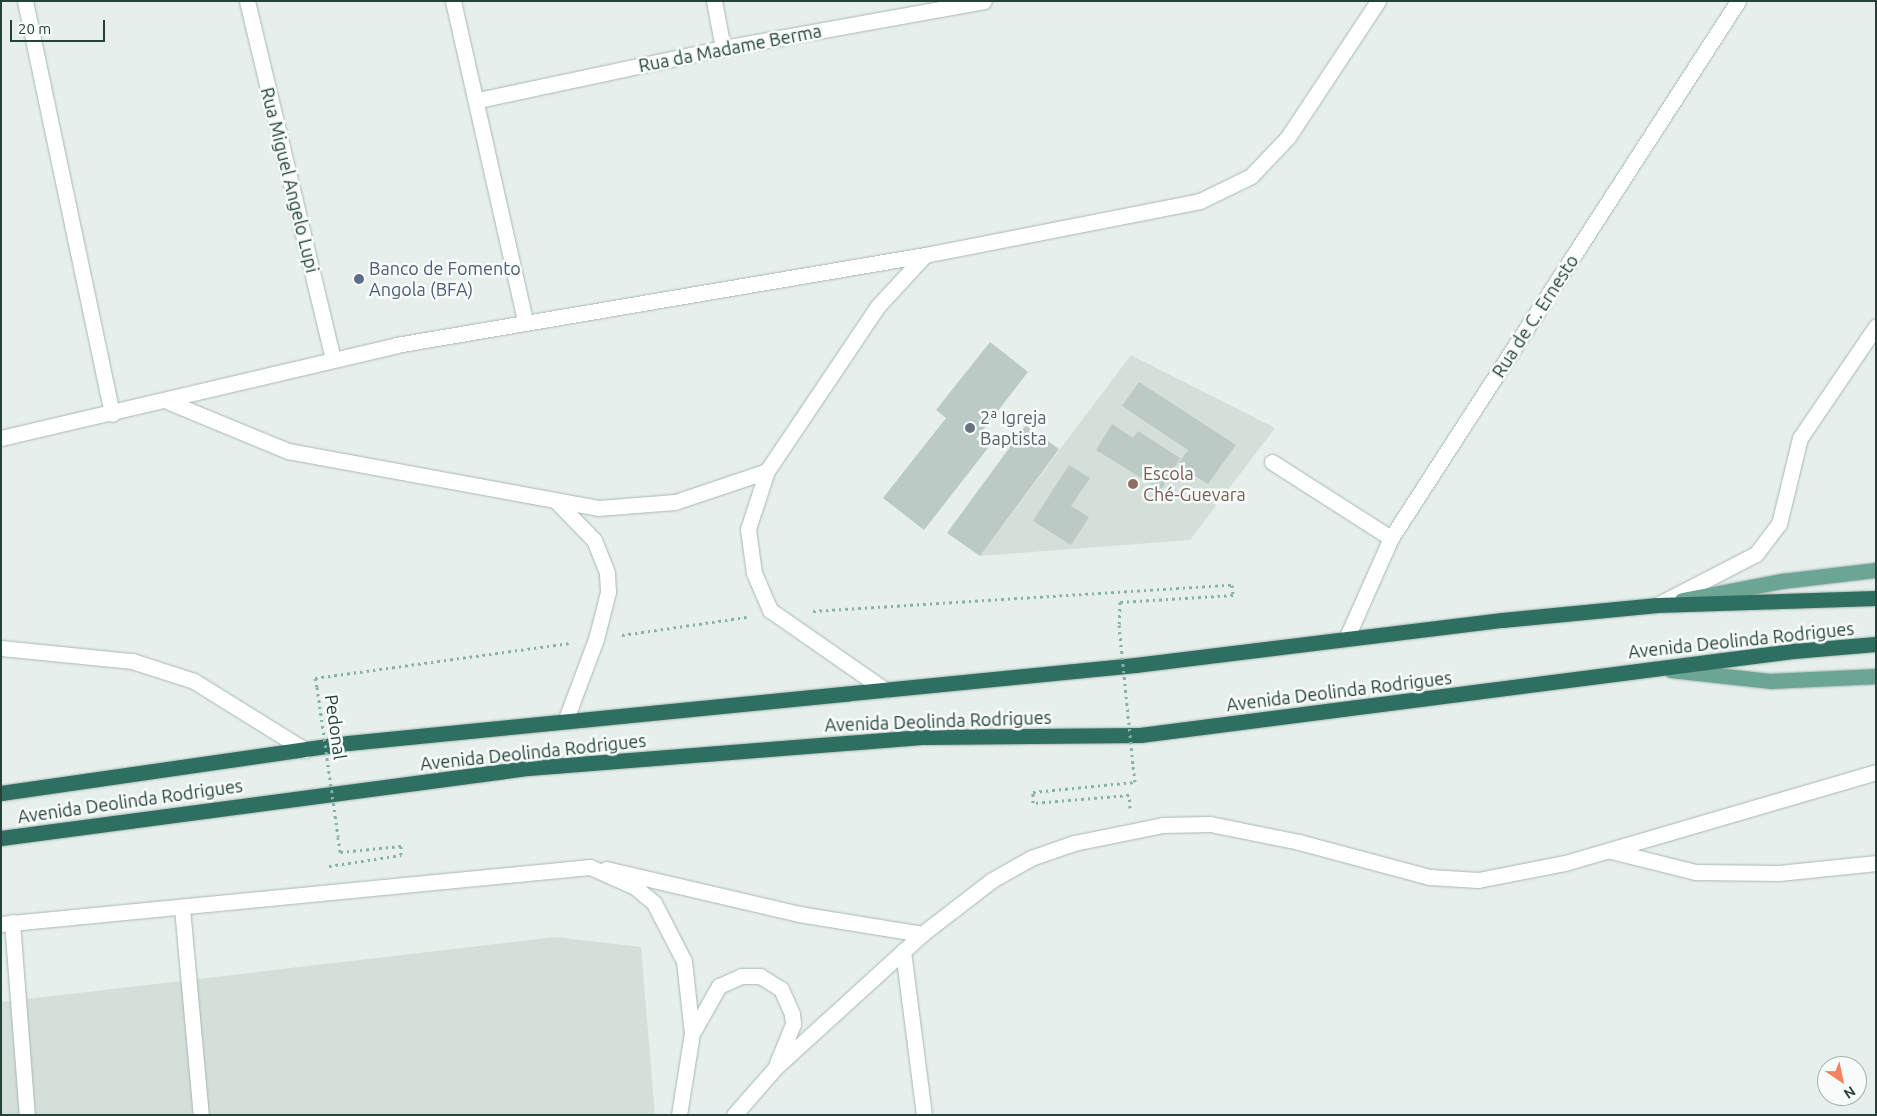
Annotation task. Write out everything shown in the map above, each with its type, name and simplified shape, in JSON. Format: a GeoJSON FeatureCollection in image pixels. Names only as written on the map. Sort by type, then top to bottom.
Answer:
{"type":"FeatureCollection","features":[{"type":"Feature","properties":{"kind":"highway","name":"Avenida Deolinda Rodrigues"},"geometry":{"type":"LineString","coordinates":[[1,793],[305,750],[566,719],[885,690],[1658,605],[1876,598]]}},
{"type":"Feature","properties":{"kind":"highway","name":"Avenida Deolinda Rodrigues"},"geometry":{"type":"LineString","coordinates":[[1,838],[528,768],[925,737],[1140,735],[1657,668],[1876,644]]}},
{"type":"Feature","properties":{"kind":"main road"},"geometry":{"type":"LineString","coordinates":[[1658,605],[1782,581],[1876,570]]}},
{"type":"Feature","properties":{"kind":"main road"},"geometry":{"type":"LineString","coordinates":[[1657,668],[1771,681],[1876,676]]}},
{"type":"Feature","properties":{"kind":"street"},"geometry":{"type":"LineString","coordinates":[[25,1],[112,414]]}},
{"type":"Feature","properties":{"kind":"street","name":"Rua Miguel Angelo Lupi"},"geometry":{"type":"LineString","coordinates":[[247,1],[333,358]]}},
{"type":"Feature","properties":{"kind":"street"},"geometry":{"type":"LineString","coordinates":[[453,1],[478,100],[525,320]]}},
{"type":"Feature","properties":{"kind":"street"},"geometry":{"type":"LineString","coordinates":[[714,1],[723,48]]}},
{"type":"Feature","properties":{"kind":"street","name":"Rua da Madame Berma"},"geometry":{"type":"LineString","coordinates":[[478,100],[723,48],[984,1]]}},
{"type":"Feature","properties":{"kind":"street"},"geometry":{"type":"LineString","coordinates":[[1,438],[169,402],[333,358],[525,320],[925,255],[1200,201],[1251,176],[1288,138],[1378,1]]}},
{"type":"Feature","properties":{"kind":"street","name":"Rua de C. Ernesto"},"geometry":{"type":"LineString","coordinates":[[1346,639],[1391,538],[1738,1]]}},
{"type":"Feature","properties":{"kind":"street"},"geometry":{"type":"LineString","coordinates":[[885,690],[775,613],[754,573],[748,529],[767,471],[878,306],[925,255]]}},
{"type":"Feature","properties":{"kind":"street"},"geometry":{"type":"LineString","coordinates":[[1658,605],[1756,554],[1780,524],[1800,438],[1876,326]]}},
{"type":"Feature","properties":{"kind":"street"},"geometry":{"type":"LineString","coordinates":[[169,402],[288,451],[553,498],[598,508],[642,507],[704,494],[767,471]]}},
{"type":"Feature","properties":{"kind":"street"},"geometry":{"type":"LineString","coordinates":[[1272,462],[1391,538]]}},
{"type":"Feature","properties":{"kind":"street"},"geometry":{"type":"LineString","coordinates":[[553,498],[587,529],[601,554],[608,592],[596,639],[566,719]]}},
{"type":"Feature","properties":{"kind":"street"},"geometry":{"type":"LineString","coordinates":[[1,648],[132,661],[194,680],[305,750]]}},
{"type":"Feature","properties":{"kind":"street"},"geometry":{"type":"LineString","coordinates":[[734,1115],[776,1067],[922,934],[992,880],[1031,858],[1074,842],[1132,831],[1210,824],[1290,840],[1430,878],[1478,880],[1610,850],[1876,772]]}},
{"type":"Feature","properties":{"kind":"street"},"geometry":{"type":"LineString","coordinates":[[1610,850],[1695,872],[1779,873],[1876,863]]}},
{"type":"Feature","properties":{"kind":"street"},"geometry":{"type":"LineString","coordinates":[[27,1115],[6,923],[182,908],[590,867],[636,872],[841,922],[922,934]]}},
{"type":"Feature","properties":{"kind":"street"},"geometry":{"type":"LineString","coordinates":[[590,867],[635,887],[666,921],[684,961],[692,1033],[679,1115]]}},
{"type":"Feature","properties":{"kind":"street"},"geometry":{"type":"LineString","coordinates":[[182,908],[201,1115]]}},
{"type":"Feature","properties":{"kind":"street"},"geometry":{"type":"LineString","coordinates":[[903,951],[924,1115]]}},
{"type":"Feature","properties":{"kind":"street"},"geometry":{"type":"LineString","coordinates":[[692,1033],[719,986],[741,976],[760,976],[781,989],[793,1019],[776,1067]]}},
{"type":"Feature","properties":{"kind":"path"},"geometry":{"type":"LineString","coordinates":[[596,639],[775,613],[1232,585],[1233,594],[1120,602],[1119,625],[1135,782],[1033,792],[1033,803],[1129,795],[1132,831]]}},
{"type":"Feature","properties":{"kind":"path","name":"Pedonal"},"geometry":{"type":"LineString","coordinates":[[401,846],[340,852],[315,678],[596,639]]}},
{"type":"Feature","properties":{"kind":"shaded area","name":"Escola Ché-Guevara"},"geometry":{"type":"Polygon","coordinates":[[[1131,355],[1275,428],[1190,540],[980,556],[1131,355]]]}},
{"type":"Feature","properties":{"kind":"shaded area"},"geometry":{"type":"Polygon","coordinates":[[[556,937],[641,947],[655,1115],[1,1115],[1,1002],[556,937]]]}},
{"type":"Feature","properties":{"kind":"building"},"geometry":{"type":"Polygon","coordinates":[[[990,342],[1028,372],[976,439],[988,448],[924,530],[883,498],[946,418],[936,410],[990,342]]]}},
{"type":"Feature","properties":{"kind":"building"},"geometry":{"type":"Polygon","coordinates":[[[1139,382],[1236,445],[1208,484],[1177,465],[1188,450],[1122,406],[1139,382]]]}},
{"type":"Feature","properties":{"kind":"building"},"geometry":{"type":"Polygon","coordinates":[[[1112,424],[1133,438],[1138,431],[1180,458],[1161,490],[1096,450],[1112,424]]]}},
{"type":"Feature","properties":{"kind":"building"},"geometry":{"type":"Polygon","coordinates":[[[1026,425],[1059,449],[980,556],[947,533],[1026,425]]]}},
{"type":"Feature","properties":{"kind":"building"},"geometry":{"type":"Polygon","coordinates":[[[1069,465],[1090,478],[1071,506],[1089,517],[1071,545],[1033,521],[1069,465]]]}},
{"type":"Feature","properties":{"kind":"place","name":"Banco de Fomento Angola (BFA)"},"geometry":{"type":"Point","coordinates":[359,279]}},
{"type":"Feature","properties":{"kind":"place","name":"2ª Igreja Baptista"},"geometry":{"type":"Point","coordinates":[970,428]}},
{"type":"Feature","properties":{"kind":"place","name":"Escola Ché-Guevara"},"geometry":{"type":"Point","coordinates":[1133,484]}}]}
